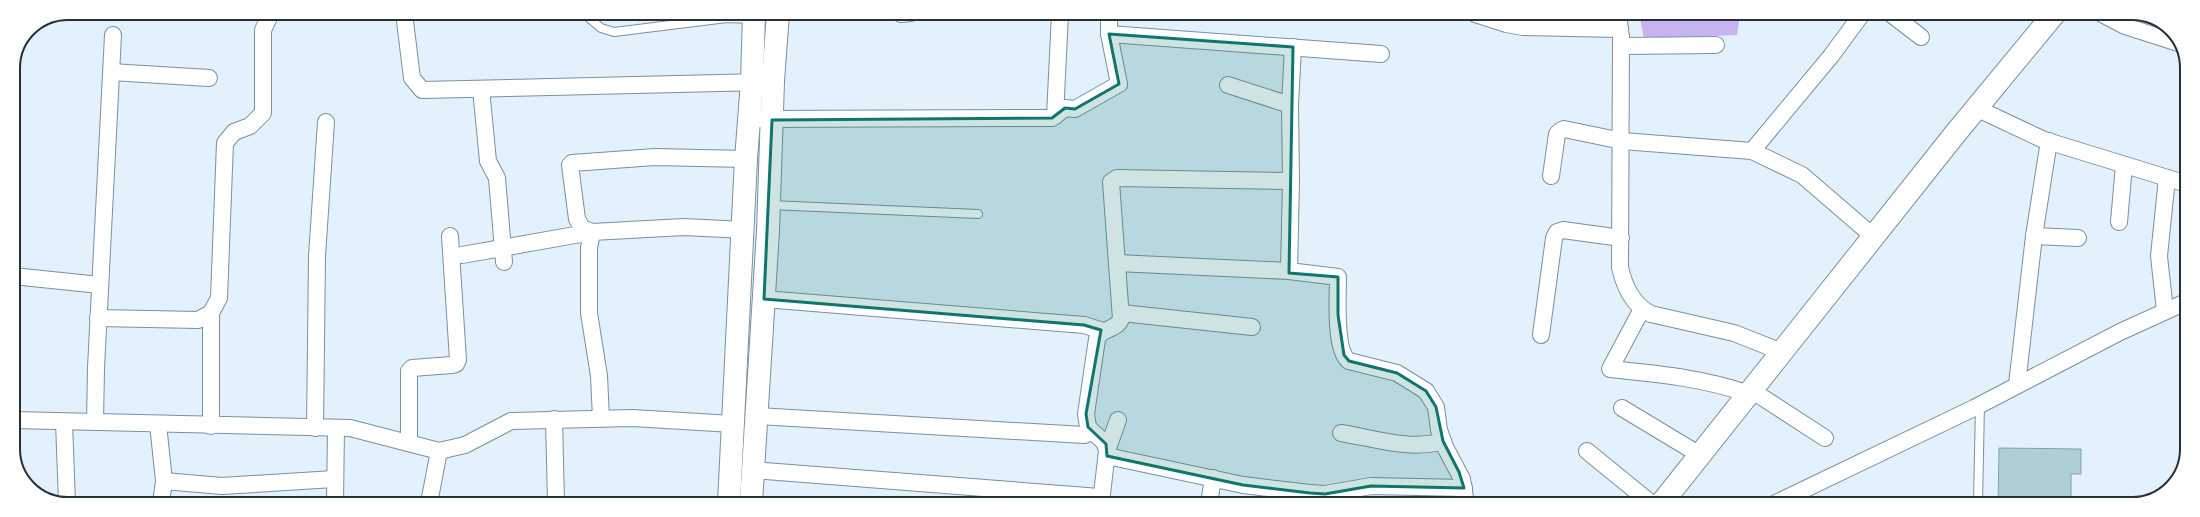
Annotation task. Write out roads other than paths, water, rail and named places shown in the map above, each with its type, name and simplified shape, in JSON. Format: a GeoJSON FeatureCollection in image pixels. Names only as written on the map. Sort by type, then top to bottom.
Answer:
{"type":"FeatureCollection","features":[{"type":"Feature","properties":{"kind":"main road"},"geometry":{"type":"LineString","coordinates":[[751,497],[764,299],[772,120],[763,82],[755,20]]}},
{"type":"Feature","properties":{"kind":"main road"},"geometry":{"type":"LineString","coordinates":[[730,497],[749,119],[763,82],[776,20]]}},
{"type":"Feature","properties":{"kind":"main road"},"geometry":{"type":"LineString","coordinates":[[1667,497],[1976,108],[2049,20]]}},
{"type":"Feature","properties":{"kind":"street"},"geometry":{"type":"LineString","coordinates":[[211,426],[211,314],[219,298],[224,143],[234,132],[250,126],[263,113],[263,30],[268,20]]}},
{"type":"Feature","properties":{"kind":"street"},"geometry":{"type":"LineString","coordinates":[[405,20],[412,78],[422,90],[763,82]]}},
{"type":"Feature","properties":{"kind":"street"},"geometry":{"type":"LineString","coordinates":[[1055,116],[1060,20]]}},
{"type":"Feature","properties":{"kind":"street"},"geometry":{"type":"LineString","coordinates":[[749,119],[1048,118],[1055,116],[1065,108],[1075,109],[1119,84],[1108,34],[1109,20]]}},
{"type":"Feature","properties":{"kind":"street"},"geometry":{"type":"LineString","coordinates":[[1493,20],[1522,27],[1619,22],[1621,46],[1622,277],[1632,298],[1642,310],[1651,314],[1734,333],[1782,352]]}},
{"type":"Feature","properties":{"kind":"street"},"geometry":{"type":"LineString","coordinates":[[1752,151],[1831,56],[1858,20]]}},
{"type":"Feature","properties":{"kind":"street"},"geometry":{"type":"LineString","coordinates":[[1899,20],[1921,37]]}},
{"type":"Feature","properties":{"kind":"street"},"geometry":{"type":"LineString","coordinates":[[2114,20],[2125,26],[2172,41]]}},
{"type":"Feature","properties":{"kind":"street"},"geometry":{"type":"LineString","coordinates":[[1108,34],[1382,54]]}},
{"type":"Feature","properties":{"kind":"street"},"geometry":{"type":"LineString","coordinates":[[95,422],[98,318],[113,35]]}},
{"type":"Feature","properties":{"kind":"street"},"geometry":{"type":"LineString","coordinates":[[1621,46],[1716,45]]}},
{"type":"Feature","properties":{"kind":"street"},"geometry":{"type":"LineString","coordinates":[[1289,271],[1290,105],[1293,47]]}},
{"type":"Feature","properties":{"kind":"street"},"geometry":{"type":"LineString","coordinates":[[111,72],[209,78]]}},
{"type":"Feature","properties":{"kind":"street"},"geometry":{"type":"LineString","coordinates":[[1228,86],[1290,105]]}},
{"type":"Feature","properties":{"kind":"street"},"geometry":{"type":"LineString","coordinates":[[481,89],[488,161],[497,178],[503,254]]}},
{"type":"Feature","properties":{"kind":"street"},"geometry":{"type":"LineString","coordinates":[[1976,108],[2049,141],[2180,182]]}},
{"type":"Feature","properties":{"kind":"street"},"geometry":{"type":"LineString","coordinates":[[315,428],[318,256],[326,122]]}},
{"type":"Feature","properties":{"kind":"street"},"geometry":{"type":"LineString","coordinates":[[1551,176],[1557,134],[1560,130],[1622,141],[1752,151],[1802,175],[1874,237]]}},
{"type":"Feature","properties":{"kind":"street"},"geometry":{"type":"LineString","coordinates":[[2017,385],[2034,236],[2049,141]]}},
{"type":"Feature","properties":{"kind":"street"},"geometry":{"type":"LineString","coordinates":[[592,232],[582,228],[576,219],[570,165],[572,162],[655,157],[746,159]]}},
{"type":"Feature","properties":{"kind":"street"},"geometry":{"type":"LineString","coordinates":[[2119,222],[2124,165]]}},
{"type":"Feature","properties":{"kind":"street"},"geometry":{"type":"LineString","coordinates":[[2165,312],[2159,256],[2167,178]]}},
{"type":"Feature","properties":{"kind":"street"},"geometry":{"type":"LineString","coordinates":[[764,299],[1084,325],[1103,331],[1116,327],[1119,324],[1122,313],[1111,184],[1114,180],[1290,181]]}},
{"type":"Feature","properties":{"kind":"street"},"geometry":{"type":"LineString","coordinates":[[462,255],[503,254],[592,232],[684,227],[744,230]]}},
{"type":"Feature","properties":{"kind":"street"},"geometry":{"type":"LineString","coordinates":[[1541,335],[1556,232],[1562,230],[1621,238]]}},
{"type":"Feature","properties":{"kind":"street"},"geometry":{"type":"LineString","coordinates":[[592,232],[589,248],[589,313],[599,376],[601,418]]}},
{"type":"Feature","properties":{"kind":"street"},"geometry":{"type":"LineString","coordinates":[[409,443],[409,371],[412,368],[452,365],[456,364],[458,360],[450,236]]}},
{"type":"Feature","properties":{"kind":"street"},"geometry":{"type":"LineString","coordinates":[[2034,236],[2078,238]]}},
{"type":"Feature","properties":{"kind":"street"},"geometry":{"type":"LineString","coordinates":[[1117,263],[1289,271],[1338,277],[1338,315],[1344,355],[1349,361],[1397,373],[1426,391],[1436,407],[1443,441],[1459,472],[1465,497]]}},
{"type":"Feature","properties":{"kind":"street"},"geometry":{"type":"LineString","coordinates":[[20,277],[100,285]]}},
{"type":"Feature","properties":{"kind":"street"},"geometry":{"type":"LineString","coordinates":[[1788,497],[2180,305]]}},
{"type":"Feature","properties":{"kind":"street"},"geometry":{"type":"LineString","coordinates":[[1642,310],[1610,369],[1683,376],[1750,392],[1825,438]]}},
{"type":"Feature","properties":{"kind":"street"},"geometry":{"type":"LineString","coordinates":[[1122,313],[1252,326]]}},
{"type":"Feature","properties":{"kind":"street"},"geometry":{"type":"LineString","coordinates":[[98,318],[198,320],[211,314]]}},
{"type":"Feature","properties":{"kind":"street"},"geometry":{"type":"LineString","coordinates":[[1103,331],[1097,339],[1086,414],[1088,427],[1092,432],[1104,439],[1107,453]]}},
{"type":"Feature","properties":{"kind":"street"},"geometry":{"type":"LineString","coordinates":[[1622,408],[1700,455]]}},
{"type":"Feature","properties":{"kind":"street"},"geometry":{"type":"LineString","coordinates":[[757,416],[1084,435],[1092,432]]}},
{"type":"Feature","properties":{"kind":"street"},"geometry":{"type":"LineString","coordinates":[[20,420],[211,426],[350,428],[439,452],[464,445],[511,421],[632,418],[733,424]]}},
{"type":"Feature","properties":{"kind":"street"},"geometry":{"type":"LineString","coordinates":[[554,419],[556,497]]}},
{"type":"Feature","properties":{"kind":"street"},"geometry":{"type":"LineString","coordinates":[[753,470],[1097,497],[1102,494],[1107,453],[1118,420]]}},
{"type":"Feature","properties":{"kind":"street"},"geometry":{"type":"LineString","coordinates":[[64,422],[67,497]]}},
{"type":"Feature","properties":{"kind":"street"},"geometry":{"type":"LineString","coordinates":[[158,424],[164,481],[162,497]]}},
{"type":"Feature","properties":{"kind":"street"},"geometry":{"type":"LineString","coordinates":[[335,497],[336,428]]}},
{"type":"Feature","properties":{"kind":"street"},"geometry":{"type":"LineString","coordinates":[[1341,433],[1426,446],[1443,441]]}},
{"type":"Feature","properties":{"kind":"street"},"geometry":{"type":"LineString","coordinates":[[1587,451],[1643,497]]}},
{"type":"Feature","properties":{"kind":"street"},"geometry":{"type":"LineString","coordinates":[[430,497],[439,452]]}},
{"type":"Feature","properties":{"kind":"street"},"geometry":{"type":"LineString","coordinates":[[1107,453],[1243,485],[1312,497]]}},
{"type":"Feature","properties":{"kind":"street"},"geometry":{"type":"LineString","coordinates":[[1210,497],[1212,478]]}},
{"type":"Feature","properties":{"kind":"street"},"geometry":{"type":"LineString","coordinates":[[164,481],[222,486],[334,479]]}},
{"type":"Feature","properties":{"kind":"street"},"geometry":{"type":"LineString","coordinates":[[1331,497],[1371,486],[1464,488]]}},
{"type":"Feature","properties":{"kind":"lane"},"geometry":{"type":"LineString","coordinates":[[591,20],[601,28],[614,32],[711,20]]}},
{"type":"Feature","properties":{"kind":"lane"},"geometry":{"type":"LineString","coordinates":[[769,205],[978,214]]}},
{"type":"Feature","properties":{"kind":"lane"},"geometry":{"type":"LineString","coordinates":[[1978,497],[1980,404]]}}]}
